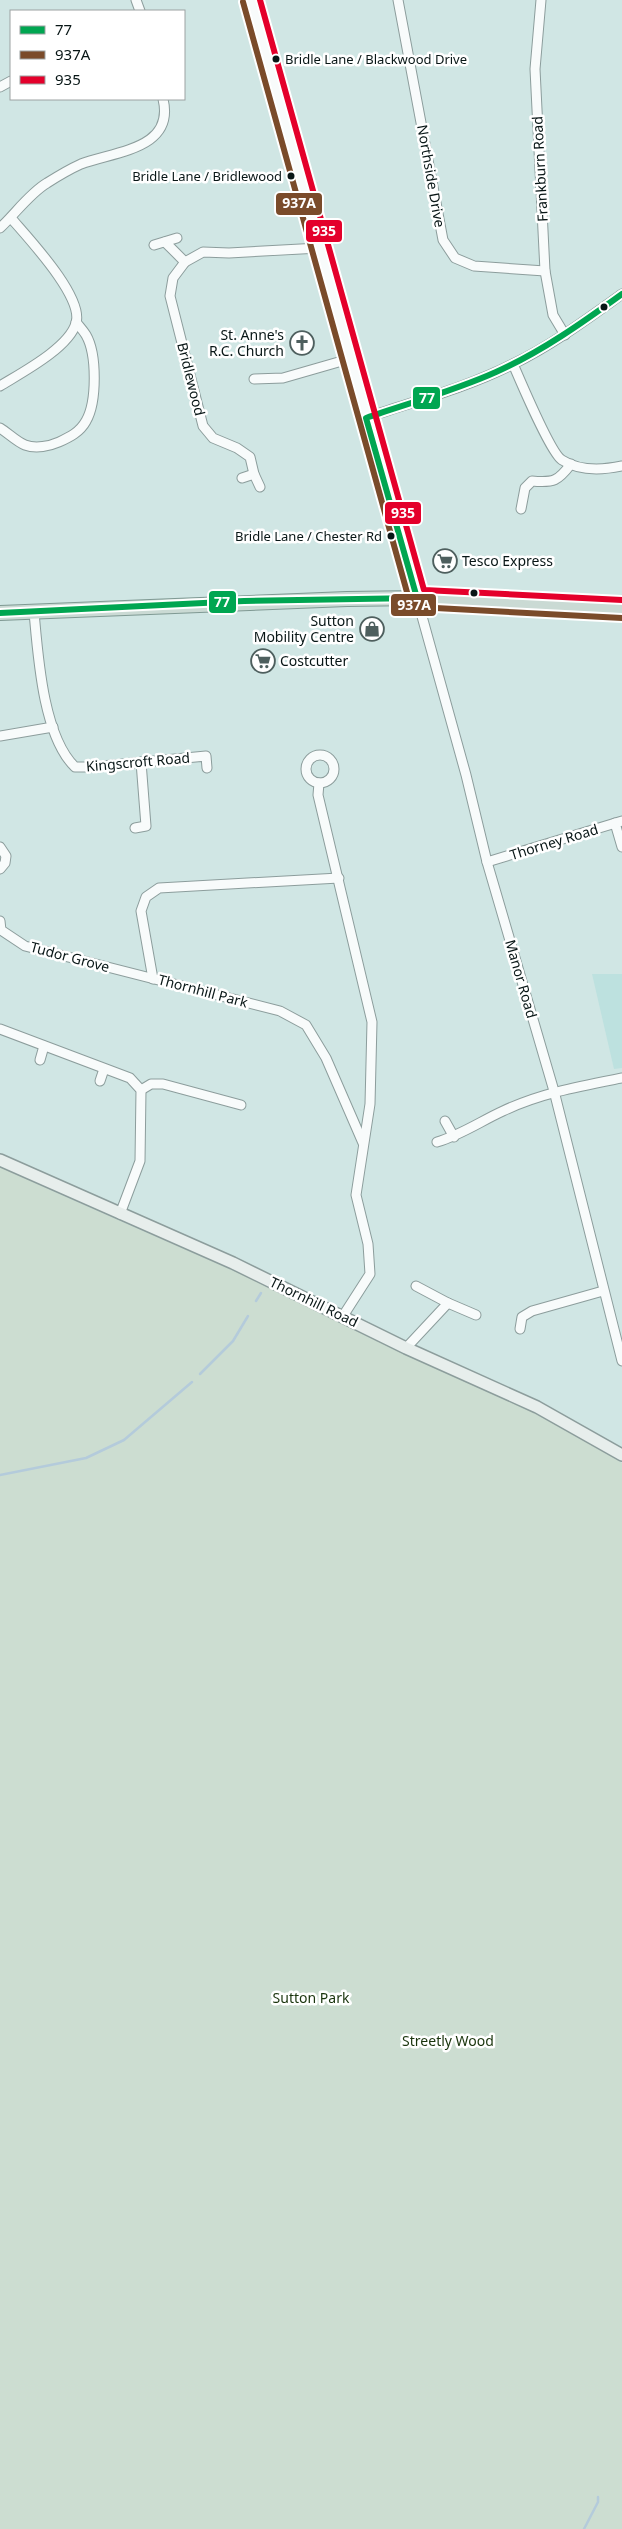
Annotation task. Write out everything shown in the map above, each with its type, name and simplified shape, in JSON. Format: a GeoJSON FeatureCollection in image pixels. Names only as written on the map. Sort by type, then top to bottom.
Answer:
{"type":"FeatureCollection","features":[{"type":"Feature","properties":{"kind":"highway"},"geometry":{"type":"LineString","coordinates":[[0,613],[244,601],[418,598],[622,609]]}},
{"type":"Feature","properties":{"kind":"main road","name":"Thornhill Road"},"geometry":{"type":"LineString","coordinates":[[0,1160],[233,1262],[406,1348],[537,1407],[620,1451]]}},
{"type":"Feature","properties":{"kind":"street","name":"Manor Road"},"geometry":{"type":"LineString","coordinates":[[251,0],[349,359],[418,598],[466,775],[487,862],[554,1091],[603,1291],[622,1360]]}},
{"type":"Feature","properties":{"kind":"street","name":"Northside Drive"},"geometry":{"type":"LineString","coordinates":[[398,0],[443,240],[455,258],[474,266],[545,271]]}},
{"type":"Feature","properties":{"kind":"street","name":"Frankburn Road"},"geometry":{"type":"LineString","coordinates":[[541,0],[535,69],[545,271],[553,314],[565,335]]}},
{"type":"Feature","properties":{"kind":"street"},"geometry":{"type":"LineString","coordinates":[[0,228],[44,184],[80,165],[144,144],[157,134],[165,122],[166,112],[163,100]]}},
{"type":"Feature","properties":{"kind":"street"},"geometry":{"type":"LineString","coordinates":[[0,428],[24,445],[37,447],[54,445],[74,435],[86,421],[92,400],[94,367],[91,348],[86,334],[76,322],[74,305],[60,276],[11,218]]}},
{"type":"Feature","properties":{"kind":"street"},"geometry":{"type":"LineString","coordinates":[[154,245],[176,238]]}},
{"type":"Feature","properties":{"kind":"street"},"geometry":{"type":"LineString","coordinates":[[165,242],[184,262],[203,252],[229,253],[319,248]]}},
{"type":"Feature","properties":{"kind":"street","name":"Bridlewood"},"geometry":{"type":"LineString","coordinates":[[184,262],[173,278],[170,296],[203,426],[213,438],[237,448],[250,457],[254,474],[260,486]]}},
{"type":"Feature","properties":{"kind":"street"},"geometry":{"type":"LineString","coordinates":[[366,418],[469,384],[513,364],[565,335],[622,294]]}},
{"type":"Feature","properties":{"kind":"street"},"geometry":{"type":"LineString","coordinates":[[0,386],[44,358],[68,337],[76,322]]}},
{"type":"Feature","properties":{"kind":"street"},"geometry":{"type":"LineString","coordinates":[[254,379],[283,378],[349,359]]}},
{"type":"Feature","properties":{"kind":"street"},"geometry":{"type":"LineString","coordinates":[[513,364],[536,416],[560,460],[581,468],[622,466]]}},
{"type":"Feature","properties":{"kind":"street"},"geometry":{"type":"LineString","coordinates":[[521,509],[526,488],[532,481],[545,482],[560,479],[571,464]]}},
{"type":"Feature","properties":{"kind":"street"},"geometry":{"type":"LineString","coordinates":[[242,478],[254,474]]}},
{"type":"Feature","properties":{"kind":"street","name":"Kingscroft Road"},"geometry":{"type":"LineString","coordinates":[[34,612],[39,672],[53,727],[65,757],[75,767],[206,756],[207,768]]}},
{"type":"Feature","properties":{"kind":"street"},"geometry":{"type":"LineString","coordinates":[[0,736],[53,727]]}},
{"type":"Feature","properties":{"kind":"street"},"geometry":{"type":"LineString","coordinates":[[135,828],[146,826],[141,762]]}},
{"type":"Feature","properties":{"kind":"street"},"geometry":{"type":"LineString","coordinates":[[319,783],[318,795],[372,1022],[370,1104],[356,1195],[368,1244],[370,1274],[343,1316]]}},
{"type":"Feature","properties":{"kind":"street"},"geometry":{"type":"LineString","coordinates":[[618,822],[622,847]]}},
{"type":"Feature","properties":{"kind":"street","name":"Thorney Road"},"geometry":{"type":"LineString","coordinates":[[487,862],[618,822]]}},
{"type":"Feature","properties":{"kind":"street"},"geometry":{"type":"LineString","coordinates":[[0,847],[6,856],[5,863],[0,869]]}},
{"type":"Feature","properties":{"kind":"street","name":"Thornhill Park"},"geometry":{"type":"LineString","coordinates":[[339,878],[159,888],[146,897],[141,911],[152,979],[280,1011],[306,1025],[326,1058],[363,1144]]}},
{"type":"Feature","properties":{"kind":"street","name":"Tudor Grove"},"geometry":{"type":"LineString","coordinates":[[0,921],[1,930],[25,946],[152,979]]}},
{"type":"Feature","properties":{"kind":"street"},"geometry":{"type":"LineString","coordinates":[[0,1029],[130,1078],[141,1090],[140,1161],[120,1214]]}},
{"type":"Feature","properties":{"kind":"street"},"geometry":{"type":"LineString","coordinates":[[40,1060],[44,1046]]}},
{"type":"Feature","properties":{"kind":"street"},"geometry":{"type":"LineString","coordinates":[[100,1081],[104,1069]]}},
{"type":"Feature","properties":{"kind":"street"},"geometry":{"type":"LineString","coordinates":[[437,1142],[454,1137],[503,1110],[554,1091],[622,1078]]}},
{"type":"Feature","properties":{"kind":"street"},"geometry":{"type":"LineString","coordinates":[[141,1090],[150,1084],[163,1084],[209,1103],[241,1105]]}},
{"type":"Feature","properties":{"kind":"street"},"geometry":{"type":"LineString","coordinates":[[445,1121],[454,1137]]}},
{"type":"Feature","properties":{"kind":"street"},"geometry":{"type":"LineString","coordinates":[[416,1286],[476,1316]]}},
{"type":"Feature","properties":{"kind":"street"},"geometry":{"type":"LineString","coordinates":[[520,1329],[522,1317],[532,1310],[603,1291]]}},
{"type":"Feature","properties":{"kind":"street"},"geometry":{"type":"LineString","coordinates":[[406,1348],[448,1302]]}},
{"type":"Feature","properties":{"kind":"shaded area"},"geometry":{"type":"Polygon","coordinates":[[[592,974],[622,974],[622,1068],[614,1069],[592,974]]]}},
{"type":"Feature","properties":{"kind":"green space","name":"Sutton Park"},"geometry":{"type":"Polygon","coordinates":[[[0,1167],[390,1341],[535,1413],[622,1463],[622,2529],[0,2529],[0,1167]]]}},
{"type":"Feature","properties":{"kind":"waterway"},"geometry":{"type":"LineString","coordinates":[[256,1301],[261,1293]]}},
{"type":"Feature","properties":{"kind":"waterway"},"geometry":{"type":"LineString","coordinates":[[200,1374],[233,1341],[248,1316]]}},
{"type":"Feature","properties":{"kind":"waterway"},"geometry":{"type":"LineString","coordinates":[[0,1475],[86,1458],[124,1440],[192,1382]]}},
{"type":"Feature","properties":{"kind":"waterway"},"geometry":{"type":"LineString","coordinates":[[584,2529],[598,2502],[598,2497]]}},
{"type":"Feature","properties":{"kind":"transit line","name":"935"},"geometry":{"type":"LineString","coordinates":[[260,0],[424,590],[622,600]]}},
{"type":"Feature","properties":{"kind":"transit line","name":"937A"},"geometry":{"type":"LineString","coordinates":[[243,2],[410,603],[417,607],[622,618]]}},
{"type":"Feature","properties":{"kind":"transit line","name":"77"},"geometry":{"type":"LineString","coordinates":[[0,613],[244,601],[417,598],[366,418],[464,385],[513,364],[561,336],[622,294]]}},
{"type":"Feature","properties":{"kind":"place","name":"Bridle Lane / Blackwood Drive"},"geometry":{"type":"Point","coordinates":[276,59]}},
{"type":"Feature","properties":{"kind":"place","name":"Bridle Lane / Bridlewood"},"geometry":{"type":"Point","coordinates":[291,176]}},
{"type":"Feature","properties":{"kind":"place","name":"St. Anne's R.C. Church"},"geometry":{"type":"Point","coordinates":[302,343]}},
{"type":"Feature","properties":{"kind":"place","name":"Bridle Lane / Chester Rd"},"geometry":{"type":"Point","coordinates":[391,536]}},
{"type":"Feature","properties":{"kind":"place","name":"Tesco Express"},"geometry":{"type":"Point","coordinates":[445,561]}},
{"type":"Feature","properties":{"kind":"place","name":"Sutton Mobility Centre"},"geometry":{"type":"Point","coordinates":[372,629]}},
{"type":"Feature","properties":{"kind":"place","name":"Costcutter"},"geometry":{"type":"Point","coordinates":[263,661]}},
{"type":"Feature","properties":{"kind":"park label","name":"Streetly Wood"},"geometry":{"type":"Point","coordinates":[448,2041]}}]}
